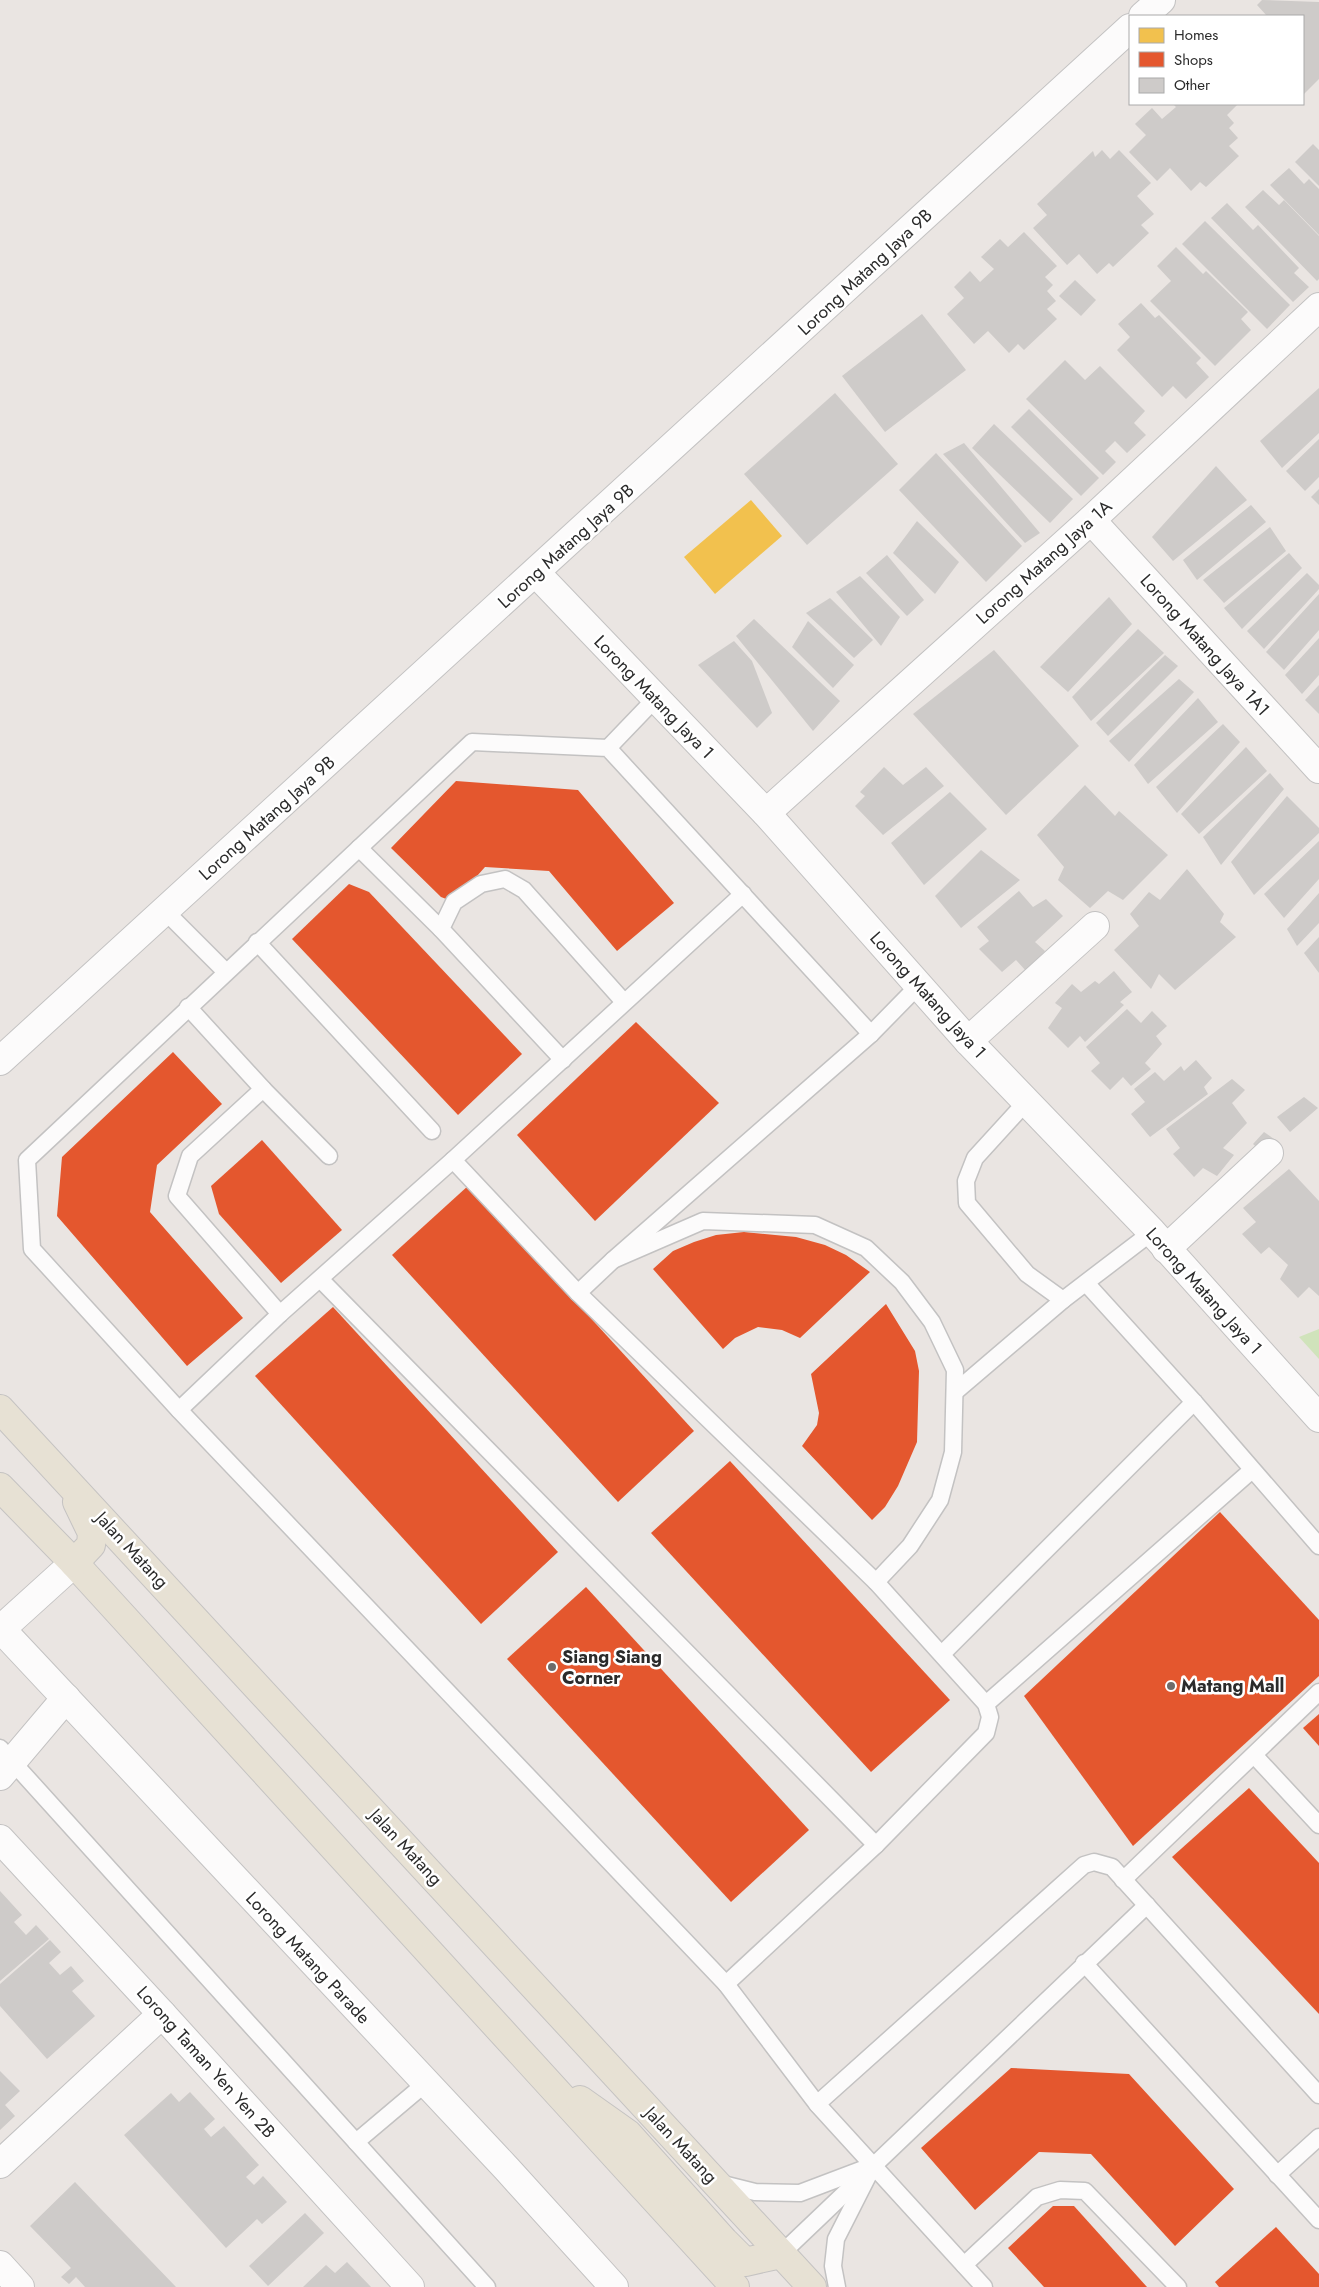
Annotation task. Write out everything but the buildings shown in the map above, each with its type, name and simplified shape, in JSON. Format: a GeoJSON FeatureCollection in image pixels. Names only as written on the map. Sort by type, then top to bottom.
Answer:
{"type":"FeatureCollection","features":[{"type":"Feature","properties":{"kind":"main road","name":"Jalan Matang"},"geometry":{"type":"LineString","coordinates":[[0,1409],[812,2287]]}},
{"type":"Feature","properties":{"kind":"main road"},"geometry":{"type":"LineString","coordinates":[[60,1472],[84,1513],[92,1533],[91,1545],[74,1563]]}},
{"type":"Feature","properties":{"kind":"main road"},"geometry":{"type":"LineString","coordinates":[[0,1488],[74,1563],[735,2287]]}},
{"type":"Feature","properties":{"kind":"main road"},"geometry":{"type":"LineString","coordinates":[[539,2071],[628,2134],[745,2262],[781,2254]]}},
{"type":"Feature","properties":{"kind":"street"},"geometry":{"type":"LineString","coordinates":[[1145,15],[1161,0]]}},
{"type":"Feature","properties":{"kind":"street","name":"Lorong Matang Jaya 9B"},"geometry":{"type":"LineString","coordinates":[[0,1061],[1129,29]]}},
{"type":"Feature","properties":{"kind":"street","name":"Lorong Matang Jaya 1A"},"geometry":{"type":"LineString","coordinates":[[766,813],[1316,316]]}},
{"type":"Feature","properties":{"kind":"street","name":"Lorong Matang Jaya 1A1"},"geometry":{"type":"LineString","coordinates":[[1091,520],[1319,769]]}},
{"type":"Feature","properties":{"kind":"street","name":"Lorong Matang Jaya 1"},"geometry":{"type":"LineString","coordinates":[[536,573],[766,813],[968,1041],[1159,1240],[1319,1418]]}},
{"type":"Feature","properties":{"kind":"street"},"geometry":{"type":"LineString","coordinates":[[968,1041],[1095,926]]}},
{"type":"Feature","properties":{"kind":"street"},"geometry":{"type":"LineString","coordinates":[[1159,1240],[1269,1153]]}},
{"type":"Feature","properties":{"kind":"street"},"geometry":{"type":"LineString","coordinates":[[1,1630],[74,1563]]}},
{"type":"Feature","properties":{"kind":"street","name":"Lorong Matang Parade"},"geometry":{"type":"LineString","coordinates":[[1,1630],[426,2083],[614,2287]]}},
{"type":"Feature","properties":{"kind":"street"},"geometry":{"type":"LineString","coordinates":[[4,1762],[66,1698]]}},
{"type":"Feature","properties":{"kind":"street","name":"Lorong Taman Yen Yen 2B"},"geometry":{"type":"LineString","coordinates":[[0,1839],[410,2287]]}},
{"type":"Feature","properties":{"kind":"street"},"geometry":{"type":"LineString","coordinates":[[0,2164],[162,2014]]}},
{"type":"Feature","properties":{"kind":"street"},"geometry":{"type":"LineString","coordinates":[[0,2265],[20,2287]]}},
{"type":"Feature","properties":{"kind":"lane"},"geometry":{"type":"LineString","coordinates":[[608,748],[656,698]]}},
{"type":"Feature","properties":{"kind":"lane"},"geometry":{"type":"LineString","coordinates":[[871,1034],[608,748],[472,742],[27,1160],[32,1249],[178,1410],[726,1984],[817,2104],[984,2287]]}},
{"type":"Feature","properties":{"kind":"lane"},"geometry":{"type":"LineString","coordinates":[[359,848],[441,928],[563,1060]]}},
{"type":"Feature","properties":{"kind":"lane"},"geometry":{"type":"LineString","coordinates":[[441,928],[454,902],[481,884],[505,879],[524,890],[624,1002]]}},
{"type":"Feature","properties":{"kind":"lane"},"geometry":{"type":"LineString","coordinates":[[178,1410],[280,1314],[453,1160],[744,894]]}},
{"type":"Feature","properties":{"kind":"lane"},"geometry":{"type":"LineString","coordinates":[[165,911],[226,972]]}},
{"type":"Feature","properties":{"kind":"lane"},"geometry":{"type":"LineString","coordinates":[[257,942],[432,1132]]}},
{"type":"Feature","properties":{"kind":"lane"},"geometry":{"type":"LineString","coordinates":[[578,1293],[613,1260],[871,1034],[919,985]]}},
{"type":"Feature","properties":{"kind":"lane"},"geometry":{"type":"LineString","coordinates":[[188,1008],[263,1089],[329,1156]]}},
{"type":"Feature","properties":{"kind":"lane"},"geometry":{"type":"LineString","coordinates":[[263,1089],[190,1156],[177,1196],[280,1314]]}},
{"type":"Feature","properties":{"kind":"lane"},"geometry":{"type":"LineString","coordinates":[[1027,1101],[975,1158],[966,1181],[967,1204],[1027,1274],[1062,1300]]}},
{"type":"Feature","properties":{"kind":"lane"},"geometry":{"type":"LineString","coordinates":[[453,1160],[578,1293],[876,1582],[986,1704],[990,1717],[986,1732],[876,1845],[726,1984]]}},
{"type":"Feature","properties":{"kind":"lane"},"geometry":{"type":"LineString","coordinates":[[613,1260],[703,1221],[815,1225],[866,1248],[902,1282],[932,1322],[955,1370],[953,1452],[940,1500],[910,1546],[876,1582]]}},
{"type":"Feature","properties":{"kind":"lane"},"geometry":{"type":"LineString","coordinates":[[954,1392],[1062,1300],[1159,1240]]}},
{"type":"Feature","properties":{"kind":"lane"},"geometry":{"type":"LineString","coordinates":[[320,1279],[876,1845]]}},
{"type":"Feature","properties":{"kind":"lane"},"geometry":{"type":"LineString","coordinates":[[1086,1284],[1194,1402],[1319,1546]]}},
{"type":"Feature","properties":{"kind":"lane"},"geometry":{"type":"LineString","coordinates":[[942,1654],[1194,1402]]}},
{"type":"Feature","properties":{"kind":"lane"},"geometry":{"type":"LineString","coordinates":[[986,1704],[1252,1470]]}},
{"type":"Feature","properties":{"kind":"lane"},"geometry":{"type":"LineString","coordinates":[[1124,1880],[1319,1692]]}},
{"type":"Feature","properties":{"kind":"lane"},"geometry":{"type":"LineString","coordinates":[[1254,1755],[1319,1824]]}},
{"type":"Feature","properties":{"kind":"lane"},"geometry":{"type":"LineString","coordinates":[[4,1762],[356,2142],[487,2287]]}},
{"type":"Feature","properties":{"kind":"lane"},"geometry":{"type":"LineString","coordinates":[[817,2104],[1084,1865],[1094,1862],[1112,1867],[1319,2094]]}},
{"type":"Feature","properties":{"kind":"lane"},"geometry":{"type":"LineString","coordinates":[[781,2254],[1146,1905]]}},
{"type":"Feature","properties":{"kind":"lane"},"geometry":{"type":"LineString","coordinates":[[1084,1963],[1319,2220]]}},
{"type":"Feature","properties":{"kind":"lane"},"geometry":{"type":"LineString","coordinates":[[356,2142],[426,2083]]}},
{"type":"Feature","properties":{"kind":"lane"},"geometry":{"type":"LineString","coordinates":[[1278,2175],[1319,2137]]}},
{"type":"Feature","properties":{"kind":"lane"},"geometry":{"type":"LineString","coordinates":[[715,2182],[755,2192],[800,2194],[873,2165]]}},
{"type":"Feature","properties":{"kind":"lane"},"geometry":{"type":"LineString","coordinates":[[837,2287],[833,2266],[836,2239],[873,2165]]}},
{"type":"Feature","properties":{"kind":"lane"},"geometry":{"type":"LineString","coordinates":[[964,2265],[1037,2197],[1060,2190],[1086,2192],[1178,2287]]}},
{"type":"Feature","properties":{"kind":"green space"},"geometry":{"type":"Polygon","coordinates":[[[1319,1329],[1319,1359],[1299,1337],[1319,1329]]]}},
{"type":"Feature","properties":{"kind":"place","name":"Siang Siang Corner"},"geometry":{"type":"Point","coordinates":[552,1667]}},
{"type":"Feature","properties":{"kind":"place","name":"Matang Mall"},"geometry":{"type":"Point","coordinates":[1171,1686]}}]}
